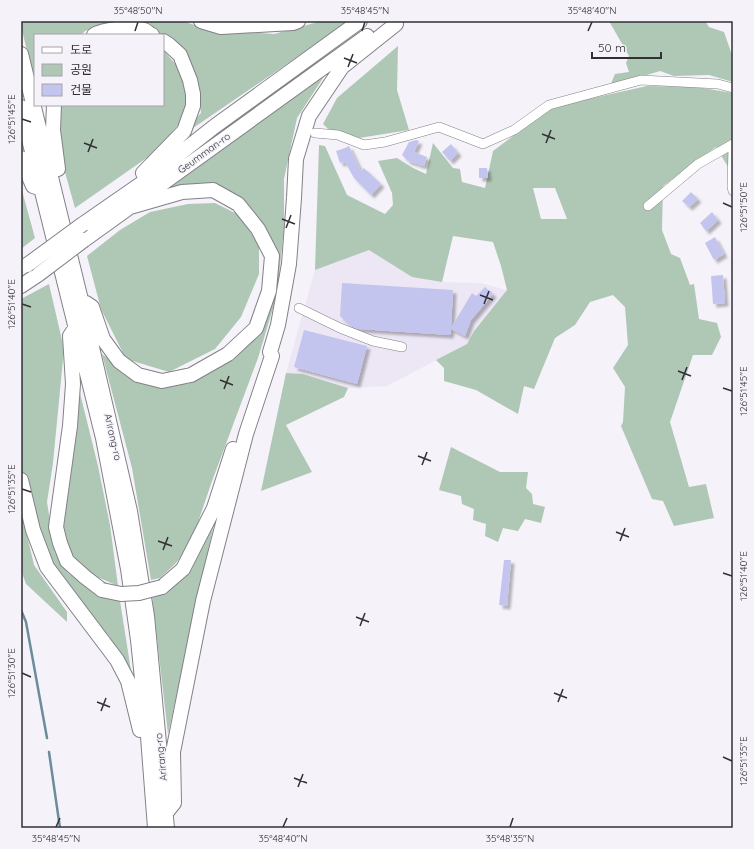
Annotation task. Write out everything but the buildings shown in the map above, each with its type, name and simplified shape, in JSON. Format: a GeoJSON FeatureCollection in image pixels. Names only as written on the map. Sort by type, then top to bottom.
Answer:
{"type":"FeatureCollection","features":[{"type":"Feature","properties":{"kind":"highway"},"geometry":{"type":"LineString","coordinates":[[201,21],[221,27],[293,23],[298,21]]}},
{"type":"Feature","properties":{"kind":"highway","name":"Geumman-ro"},"geometry":{"type":"LineString","coordinates":[[24,267],[82,224],[145,181],[215,126],[360,21]]}},
{"type":"Feature","properties":{"kind":"highway","name":"Geumman-ro"},"geometry":{"type":"LineString","coordinates":[[21,286],[388,21]]}},
{"type":"Feature","properties":{"kind":"highway"},"geometry":{"type":"LineString","coordinates":[[76,328],[70,336],[73,384],[70,426],[56,527],[60,543],[67,562],[102,590],[121,594],[139,593],[162,587],[183,569],[214,508],[237,435],[266,355],[270,352],[278,325],[289,264],[296,159],[309,116],[342,67],[396,24],[394,21]]}},
{"type":"Feature","properties":{"kind":"highway"},"geometry":{"type":"LineString","coordinates":[[95,34],[98,32],[125,28],[143,30],[150,34]]}},
{"type":"Feature","properties":{"kind":"highway"},"geometry":{"type":"LineString","coordinates":[[145,181],[143,173],[184,131],[193,106],[193,94],[190,80],[180,55],[164,42]]}},
{"type":"Feature","properties":{"kind":"highway","name":"Arirang-ro"},"geometry":{"type":"LineString","coordinates":[[21,54],[76,328],[103,438],[128,569],[138,640],[148,737],[154,828]]}},
{"type":"Feature","properties":{"kind":"highway"},"geometry":{"type":"LineString","coordinates":[[21,158],[33,186],[47,184],[58,170],[52,130],[54,106]]}},
{"type":"Feature","properties":{"kind":"highway","name":"Arirang-ro"},"geometry":{"type":"LineString","coordinates":[[21,108],[47,184],[82,300],[130,510],[147,616],[167,828]]}},
{"type":"Feature","properties":{"kind":"highway"},"geometry":{"type":"LineString","coordinates":[[82,300],[92,307],[103,339],[119,361],[138,375],[162,381],[191,375],[228,354],[256,328],[269,291],[272,256],[258,229],[238,204],[213,190],[182,192],[130,207]]}},
{"type":"Feature","properties":{"kind":"highway"},"geometry":{"type":"LineString","coordinates":[[166,812],[174,804],[173,752],[203,601],[246,434],[272,356],[270,352]]}},
{"type":"Feature","properties":{"kind":"highway"},"geometry":{"type":"LineString","coordinates":[[21,480],[33,530],[47,567],[117,660],[128,681],[139,730],[148,737]]}},
{"type":"Feature","properties":{"kind":"street"},"geometry":{"type":"LineString","coordinates":[[315,133],[338,136],[364,145],[385,142],[439,127],[484,144],[514,130],[549,105],[641,80],[718,84],[733,88]]}},
{"type":"Feature","properties":{"kind":"street"},"geometry":{"type":"LineString","coordinates":[[648,206],[698,164],[733,144]]}},
{"type":"Feature","properties":{"kind":"street"},"geometry":{"type":"LineString","coordinates":[[733,147],[733,191]]}},
{"type":"Feature","properties":{"kind":"street"},"geometry":{"type":"LineString","coordinates":[[298,308],[340,328],[373,341],[402,347]]}},
{"type":"Feature","properties":{"kind":"shaded area"},"geometry":{"type":"Polygon","coordinates":[[[369,250],[412,277],[442,282],[480,283],[507,290],[474,330],[467,344],[387,386],[348,388],[303,374],[286,373],[315,270],[369,250]]]}},
{"type":"Feature","properties":{"kind":"green space"},"geometry":{"type":"Polygon","coordinates":[[[21,21],[182,21],[207,29],[274,34],[322,21],[350,21],[177,139],[201,113],[197,80],[164,36],[164,34],[157,34],[148,28],[122,22],[85,31],[82,34],[34,34],[34,80],[21,21]]]}},
{"type":"Feature","properties":{"kind":"green space"},"geometry":{"type":"Polygon","coordinates":[[[609,21],[705,21],[709,27],[724,32],[733,55],[733,82],[709,75],[674,76],[660,71],[610,86],[615,74],[629,72],[626,63],[629,56],[609,21]]]}},
{"type":"Feature","properties":{"kind":"green space"},"geometry":{"type":"Polygon","coordinates":[[[398,46],[397,90],[409,130],[359,138],[328,129],[323,124],[337,98],[398,46]]]}},
{"type":"Feature","properties":{"kind":"green space"},"geometry":{"type":"Polygon","coordinates":[[[164,51],[180,69],[187,97],[182,120],[158,150],[75,208],[61,158],[60,106],[164,106],[164,51]]]}},
{"type":"Feature","properties":{"kind":"green space"},"geometry":{"type":"Polygon","coordinates":[[[325,75],[297,118],[284,179],[284,228],[277,295],[258,358],[188,548],[176,563],[160,578],[151,580],[132,468],[102,354],[141,383],[188,384],[245,347],[276,274],[272,240],[245,203],[220,189],[159,193],[325,75]]]}},
{"type":"Feature","properties":{"kind":"green space"},"geometry":{"type":"Polygon","coordinates":[[[647,86],[696,87],[733,93],[733,175],[716,147],[663,186],[662,230],[671,254],[680,258],[690,285],[694,284],[699,319],[717,323],[721,337],[712,355],[693,355],[670,422],[689,487],[706,484],[714,518],[674,526],[663,501],[652,499],[621,426],[623,422],[625,387],[613,368],[628,345],[625,307],[613,295],[590,302],[575,325],[555,338],[534,389],[524,386],[518,414],[476,390],[444,381],[444,368],[436,360],[467,344],[474,331],[507,290],[493,242],[453,236],[442,282],[412,277],[369,250],[315,270],[319,145],[325,146],[347,195],[385,214],[393,205],[392,193],[378,161],[397,158],[426,174],[433,143],[453,168],[460,169],[462,182],[485,188],[493,151],[545,112],[557,106],[647,86]],[[533,188],[541,219],[567,219],[555,188],[533,188]]]}},
{"type":"Feature","properties":{"kind":"green space"},"geometry":{"type":"Polygon","coordinates":[[[21,187],[35,238],[21,249],[21,187]]]}},
{"type":"Feature","properties":{"kind":"green space"},"geometry":{"type":"Polygon","coordinates":[[[215,203],[239,215],[259,245],[259,274],[241,317],[215,349],[169,372],[126,359],[101,309],[87,256],[120,230],[150,212],[188,204],[215,203]]]}},
{"type":"Feature","properties":{"kind":"green space"},"geometry":{"type":"Polygon","coordinates":[[[49,284],[64,349],[53,463],[47,502],[55,553],[68,573],[95,594],[120,601],[132,677],[109,636],[85,610],[54,570],[45,550],[21,469],[21,299],[49,284]]]}},
{"type":"Feature","properties":{"kind":"green space"},"geometry":{"type":"Polygon","coordinates":[[[286,373],[303,374],[348,388],[344,397],[286,425],[312,472],[261,491],[286,373]]]}},
{"type":"Feature","properties":{"kind":"green space"},"geometry":{"type":"Polygon","coordinates":[[[78,385],[98,466],[110,525],[118,586],[93,575],[70,553],[62,526],[78,385]]]}},
{"type":"Feature","properties":{"kind":"green space"},"geometry":{"type":"Polygon","coordinates":[[[451,447],[500,472],[528,472],[526,488],[532,494],[533,504],[545,507],[541,523],[525,519],[518,531],[503,528],[498,542],[485,536],[486,524],[473,520],[474,509],[462,504],[461,496],[439,490],[451,447]]]}},
{"type":"Feature","properties":{"kind":"green space"},"geometry":{"type":"Polygon","coordinates":[[[21,510],[34,565],[67,612],[67,622],[26,584],[21,570],[21,510]]]}},
{"type":"Feature","properties":{"kind":"green space"},"geometry":{"type":"Polygon","coordinates":[[[217,510],[168,734],[152,595],[184,576],[217,510]]]}},
{"type":"Feature","properties":{"kind":"waterway"},"geometry":{"type":"LineString","coordinates":[[21,610],[26,622],[47,738]]}},
{"type":"Feature","properties":{"kind":"waterway"},"geometry":{"type":"LineString","coordinates":[[49,752],[60,828]]}}]}
